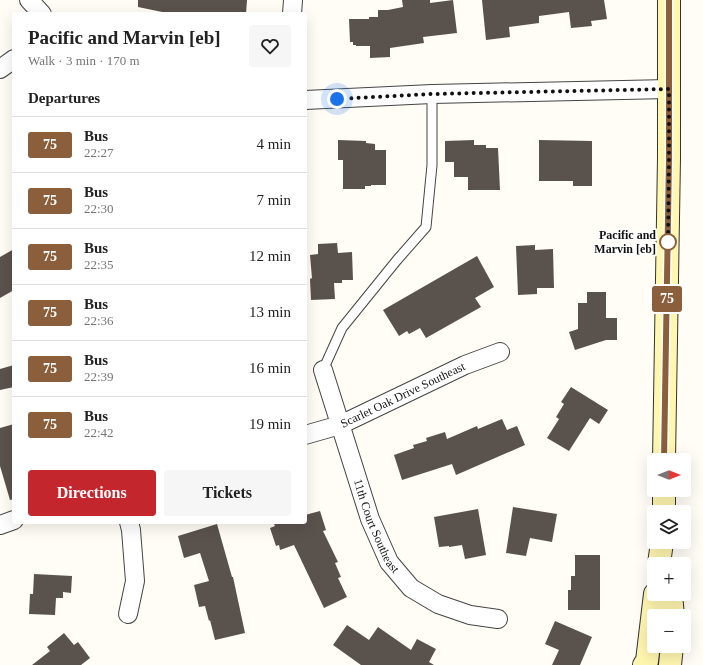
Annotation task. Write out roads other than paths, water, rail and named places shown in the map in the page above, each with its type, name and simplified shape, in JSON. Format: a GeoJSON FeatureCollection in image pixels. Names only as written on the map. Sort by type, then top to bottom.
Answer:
{"type":"FeatureCollection","features":[{"type":"Feature","properties":{"kind":"main road"},"geometry":{"type":"LineString","coordinates":[[664,453],[669,158],[669,0]]}},
{"type":"Feature","properties":{"kind":"main road"},"geometry":{"type":"LineString","coordinates":[[644,665],[647,661],[654,601]]}},
{"type":"Feature","properties":{"kind":"main road"},"geometry":{"type":"LineString","coordinates":[[670,665],[671,653]]}},
{"type":"Feature","properties":{"kind":"street"},"geometry":{"type":"LineString","coordinates":[[29,0],[40,12]]}},
{"type":"Feature","properties":{"kind":"street"},"geometry":{"type":"LineString","coordinates":[[292,0],[292,12]]}},
{"type":"Feature","properties":{"kind":"street"},"geometry":{"type":"LineString","coordinates":[[0,69],[12,60]]}},
{"type":"Feature","properties":{"kind":"street"},"geometry":{"type":"LineString","coordinates":[[307,100],[432,94],[669,89]]}},
{"type":"Feature","properties":{"kind":"street","name":"Scarlet Oak Drive Southeast"},"geometry":{"type":"LineString","coordinates":[[307,434],[340,425],[465,364],[500,352]]}},
{"type":"Feature","properties":{"kind":"street","name":"11th Court Southeast"},"geometry":{"type":"LineString","coordinates":[[323,370],[370,519],[389,562],[411,588],[438,604],[470,615],[498,619]]}},
{"type":"Feature","properties":{"kind":"street"},"geometry":{"type":"LineString","coordinates":[[0,525],[12,521]]}},
{"type":"Feature","properties":{"kind":"street"},"geometry":{"type":"LineString","coordinates":[[128,614],[135,581],[130,524]]}},
{"type":"Feature","properties":{"kind":"lane"},"geometry":{"type":"LineString","coordinates":[[323,370],[342,328],[392,266],[426,227],[432,165],[432,94]]}},
{"type":"Feature","properties":{"kind":"place","name":"Pacific and Marvin [eb]"},"geometry":{"type":"Point","coordinates":[668,242]}}]}
